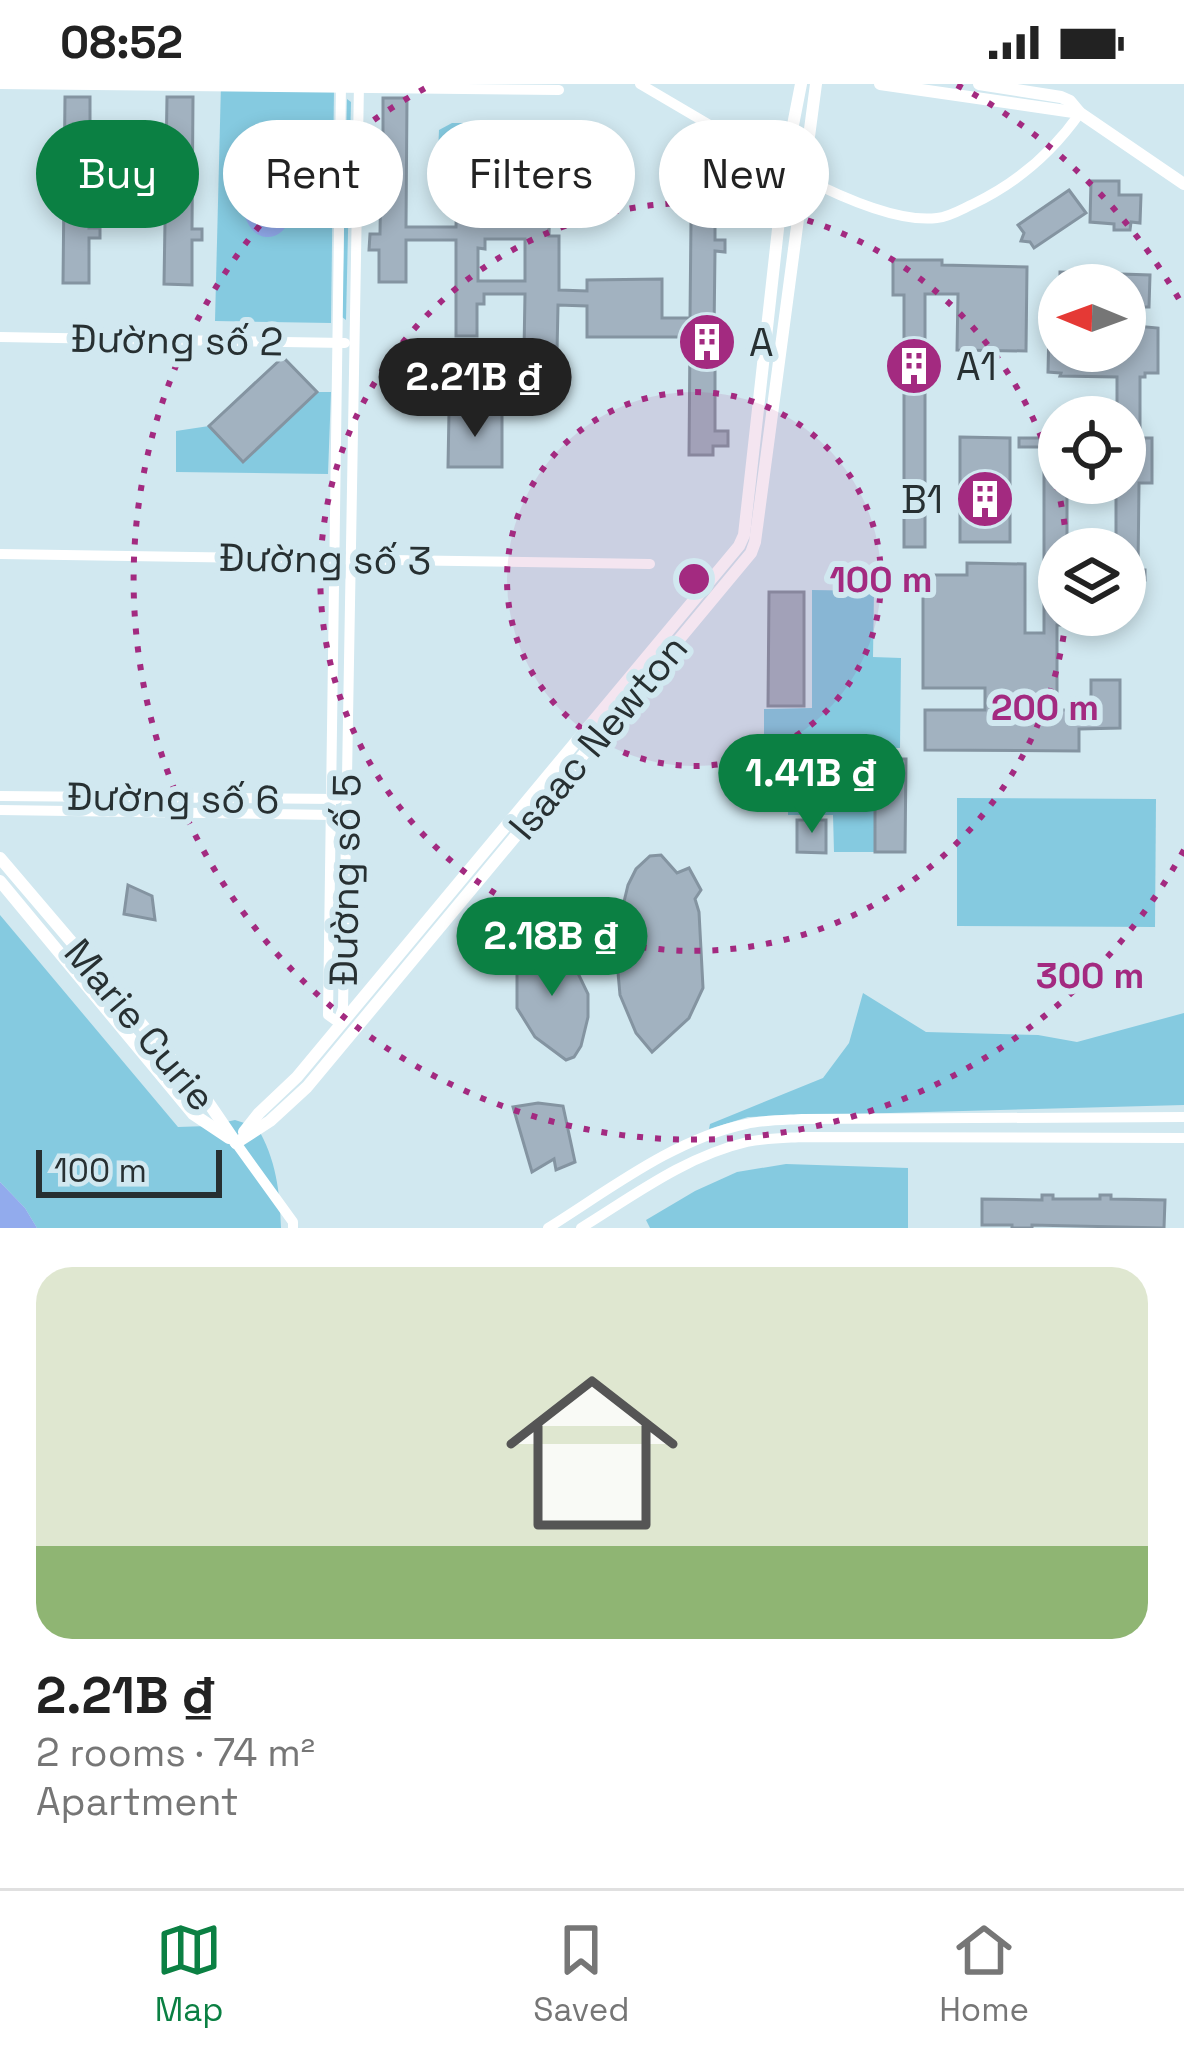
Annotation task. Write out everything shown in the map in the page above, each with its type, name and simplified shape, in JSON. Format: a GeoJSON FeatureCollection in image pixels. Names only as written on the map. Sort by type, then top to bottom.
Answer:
{"type":"FeatureCollection","features":[{"type":"Feature","properties":{"kind":"street"},"geometry":{"type":"LineString","coordinates":[[0,84],[559,90]]}},
{"type":"Feature","properties":{"kind":"street"},"geometry":{"type":"LineString","coordinates":[[640,84],[701,120]]}},
{"type":"Feature","properties":{"kind":"street","name":"Isaac Newton"},"geometry":{"type":"LineString","coordinates":[[793,120],[800,84]]}},
{"type":"Feature","properties":{"kind":"street","name":"Isaac Newton"},"geometry":{"type":"LineString","coordinates":[[811,120],[816,84]]}},
{"type":"Feature","properties":{"kind":"street"},"geometry":{"type":"LineString","coordinates":[[880,84],[1080,113]]}},
{"type":"Feature","properties":{"kind":"street"},"geometry":{"type":"LineString","coordinates":[[979,84],[1070,101],[1080,113],[1184,184]]}},
{"type":"Feature","properties":{"kind":"street","name":"Đường số 5"},"geometry":{"type":"LineString","coordinates":[[341,86],[328,1015],[335,1020],[343,1008],[359,86]]}},
{"type":"Feature","properties":{"kind":"street"},"geometry":{"type":"LineString","coordinates":[[829,191],[893,214],[937,218],[998,192],[1029,170],[1080,113]]}},
{"type":"Feature","properties":{"kind":"street","name":"Isaac Newton"},"geometry":{"type":"LineString","coordinates":[[236,1142],[297,1077],[740,546],[778,228]]}},
{"type":"Feature","properties":{"kind":"street","name":"Isaac Newton"},"geometry":{"type":"LineString","coordinates":[[236,1142],[270,1121],[307,1087],[751,553],[795,228]]}},
{"type":"Feature","properties":{"kind":"street","name":"Đường số 2"},"geometry":{"type":"LineString","coordinates":[[0,337],[355,343]]}},
{"type":"Feature","properties":{"kind":"street","name":"Đường số 3"},"geometry":{"type":"LineString","coordinates":[[0,554],[650,564]]}},
{"type":"Feature","properties":{"kind":"street","name":"Đường số 6"},"geometry":{"type":"LineString","coordinates":[[0,796],[346,800]]}},
{"type":"Feature","properties":{"kind":"street","name":"Đường số 6"},"geometry":{"type":"LineString","coordinates":[[0,810],[346,815]]}},
{"type":"Feature","properties":{"kind":"street","name":"Marie Curie"},"geometry":{"type":"LineString","coordinates":[[0,858],[208,1102],[236,1142]]}},
{"type":"Feature","properties":{"kind":"street","name":"Marie Curie"},"geometry":{"type":"LineString","coordinates":[[0,881],[193,1114],[236,1142]]}},
{"type":"Feature","properties":{"kind":"street"},"geometry":{"type":"LineString","coordinates":[[548,1228],[695,1140],[747,1124],[802,1119],[1180,1117],[1184,1123],[1181,1139],[803,1137],[751,1141],[688,1164],[581,1228]]}},
{"type":"Feature","properties":{"kind":"street"},"geometry":{"type":"LineString","coordinates":[[236,1142],[293,1228]]}},
{"type":"Feature","properties":{"kind":"shaded area"},"geometry":{"type":"Polygon","coordinates":[[[221,84],[334,89],[334,120],[223,120],[223,228],[332,228],[331,323],[215,321],[221,84]]]}},
{"type":"Feature","properties":{"kind":"shaded area"},"geometry":{"type":"Polygon","coordinates":[[[251,228],[284,228],[266,237],[251,228]]]}},
{"type":"Feature","properties":{"kind":"shaded area"},"geometry":{"type":"Polygon","coordinates":[[[344,228],[348,228],[346,320],[342,317],[344,228]]]}},
{"type":"Feature","properties":{"kind":"shaded area"},"geometry":{"type":"Polygon","coordinates":[[[317,392],[331,392],[328,474],[176,472],[176,431],[209,426],[243,462],[317,392]]]}},
{"type":"Feature","properties":{"kind":"shaded area"},"geometry":{"type":"Polygon","coordinates":[[[812,590],[874,591],[873,657],[901,658],[900,748],[764,748],[764,709],[812,708],[812,590]]]}},
{"type":"Feature","properties":{"kind":"shaded area"},"geometry":{"type":"Polygon","coordinates":[[[788,758],[875,759],[875,852],[834,852],[833,815],[788,815],[788,758]]]}},
{"type":"Feature","properties":{"kind":"shaded area"},"geometry":{"type":"Polygon","coordinates":[[[957,798],[1156,799],[1155,927],[957,926],[957,798]]]}},
{"type":"Feature","properties":{"kind":"shaded area"},"geometry":{"type":"Polygon","coordinates":[[[0,915],[178,1127],[235,1120],[257,1127],[276,1176],[281,1228],[37,1228],[0,1182],[0,915]]]}},
{"type":"Feature","properties":{"kind":"shaded area"},"geometry":{"type":"Polygon","coordinates":[[[863,993],[926,1032],[1038,1035],[1077,1042],[1184,1013],[1184,1105],[748,1117],[709,1129],[710,1124],[823,1078],[849,1043],[863,993]]]}},
{"type":"Feature","properties":{"kind":"shaded area"},"geometry":{"type":"Polygon","coordinates":[[[786,1164],[908,1168],[908,1228],[650,1228],[646,1220],[737,1172],[786,1164]]]}},
{"type":"Feature","properties":{"kind":"shaded area"},"geometry":{"type":"Polygon","coordinates":[[[0,1182],[25,1208],[37,1228],[0,1228],[0,1182]]]}},
{"type":"Feature","properties":{"kind":"building"},"geometry":{"type":"Polygon","coordinates":[[[65,97],[90,97],[90,120],[65,120],[65,97]]]}},
{"type":"Feature","properties":{"kind":"building"},"geometry":{"type":"Polygon","coordinates":[[[167,97],[193,97],[193,120],[167,120],[167,97]]]}},
{"type":"Feature","properties":{"kind":"building"},"geometry":{"type":"Polygon","coordinates":[[[383,98],[407,98],[406,227],[549,228],[549,236],[559,236],[559,290],[587,291],[587,280],[662,279],[662,318],[690,318],[691,228],[715,228],[715,240],[725,240],[725,252],[715,251],[714,333],[724,333],[724,348],[715,348],[715,431],[728,431],[728,446],[713,446],[713,455],[689,455],[690,337],[587,337],[587,306],[558,305],[557,352],[524,351],[525,294],[484,294],[484,304],[477,304],[477,336],[456,336],[456,240],[406,240],[406,282],[379,282],[379,250],[369,250],[370,234],[380,234],[380,228],[403,228],[403,120],[383,120],[383,98]],[[485,239],[485,249],[478,248],[478,281],[525,281],[525,239],[485,239]]]}},
{"type":"Feature","properties":{"kind":"building"},"geometry":{"type":"Polygon","coordinates":[[[1091,181],[1119,181],[1119,195],[1141,195],[1140,223],[1131,222],[1130,230],[1114,230],[1114,224],[1090,222],[1091,181]]]}},
{"type":"Feature","properties":{"kind":"building"},"geometry":{"type":"Polygon","coordinates":[[[1069,190],[1086,213],[1034,248],[1021,241],[1024,233],[1018,225],[1069,190]]]}},
{"type":"Feature","properties":{"kind":"building"},"geometry":{"type":"Polygon","coordinates":[[[64,228],[100,228],[100,238],[89,238],[89,283],[63,283],[64,228]]]}},
{"type":"Feature","properties":{"kind":"building"},"geometry":{"type":"Polygon","coordinates":[[[165,228],[202,229],[202,240],[192,240],[192,285],[164,284],[165,228]]]}},
{"type":"Feature","properties":{"kind":"building"},"geometry":{"type":"Polygon","coordinates":[[[893,260],[1027,267],[1026,351],[957,350],[958,294],[925,294],[925,547],[904,547],[904,295],[893,295],[893,260]]]}},
{"type":"Feature","properties":{"kind":"building"},"geometry":{"type":"Polygon","coordinates":[[[1146,275],[1150,275],[1146,307],[1146,275]]]}},
{"type":"Feature","properties":{"kind":"building"},"geometry":{"type":"Polygon","coordinates":[[[1146,327],[1158,328],[1158,373],[1140,377],[1140,396],[1117,396],[1117,377],[1048,372],[1146,372],[1146,327]]]}},
{"type":"Feature","properties":{"kind":"building"},"geometry":{"type":"Polygon","coordinates":[[[283,357],[317,392],[243,462],[209,426],[283,357]]]}},
{"type":"Feature","properties":{"kind":"building"},"geometry":{"type":"Polygon","coordinates":[[[456,360],[468,362],[468,371],[494,380],[484,400],[470,391],[472,387],[451,379],[447,368],[456,360]]]}},
{"type":"Feature","properties":{"kind":"building"},"geometry":{"type":"Polygon","coordinates":[[[449,412],[502,413],[502,467],[448,467],[449,412]]]}},
{"type":"Feature","properties":{"kind":"building","name":"B1"},"geometry":{"type":"Polygon","coordinates":[[[960,437],[1010,438],[1010,542],[960,542],[960,437]]]}},
{"type":"Feature","properties":{"kind":"building"},"geometry":{"type":"Polygon","coordinates":[[[1019,438],[1038,438],[1038,447],[1019,447],[1019,438]]]}},
{"type":"Feature","properties":{"kind":"building"},"geometry":{"type":"Polygon","coordinates":[[[1146,438],[1152,438],[1152,483],[1146,483],[1146,438]]]}},
{"type":"Feature","properties":{"kind":"building"},"geometry":{"type":"Polygon","coordinates":[[[1044,504],[1067,504],[1067,528],[1044,528],[1044,504]]]}},
{"type":"Feature","properties":{"kind":"building"},"geometry":{"type":"Polygon","coordinates":[[[1116,504],[1139,504],[1138,528],[1116,528],[1116,504]]]}},
{"type":"Feature","properties":{"kind":"building"},"geometry":{"type":"Polygon","coordinates":[[[967,563],[1025,564],[1025,633],[1057,636],[1057,710],[1091,710],[1091,680],[1120,680],[1120,728],[1079,729],[1079,751],[925,750],[925,710],[985,710],[985,688],[923,688],[923,575],[967,575],[967,563]]]}},
{"type":"Feature","properties":{"kind":"building"},"geometry":{"type":"Polygon","coordinates":[[[769,592],[804,592],[804,706],[768,706],[769,592]]]}},
{"type":"Feature","properties":{"kind":"building"},"geometry":{"type":"Polygon","coordinates":[[[875,759],[906,759],[905,852],[875,852],[875,759]]]}},
{"type":"Feature","properties":{"kind":"building"},"geometry":{"type":"Polygon","coordinates":[[[797,820],[826,820],[826,853],[797,852],[797,820]]]}},
{"type":"Feature","properties":{"kind":"building"},"geometry":{"type":"Polygon","coordinates":[[[661,855],[677,873],[689,868],[701,890],[695,899],[703,988],[689,1018],[652,1052],[636,1033],[620,995],[616,950],[628,885],[650,856],[661,855]]]}},
{"type":"Feature","properties":{"kind":"building"},"geometry":{"type":"Polygon","coordinates":[[[128,885],[152,896],[155,920],[124,914],[128,885]]]}},
{"type":"Feature","properties":{"kind":"building"},"geometry":{"type":"Polygon","coordinates":[[[534,938],[574,965],[588,994],[581,1046],[566,1060],[535,1037],[517,1008],[517,969],[534,938]]]}},
{"type":"Feature","properties":{"kind":"building"},"geometry":{"type":"Polygon","coordinates":[[[563,1106],[575,1162],[556,1170],[554,1159],[532,1172],[513,1107],[563,1106]]]}},
{"type":"Feature","properties":{"kind":"building"},"geometry":{"type":"Polygon","coordinates":[[[1042,1195],[1165,1200],[1164,1228],[982,1225],[982,1199],[1042,1200],[1042,1195]]]}},
{"type":"Feature","properties":{"kind":"place","name":"A"},"geometry":{"type":"Point","coordinates":[707,342]}},
{"type":"Feature","properties":{"kind":"place","name":"A1"},"geometry":{"type":"Point","coordinates":[914,366]}},
{"type":"Feature","properties":{"kind":"place","name":"B1"},"geometry":{"type":"Point","coordinates":[985,499]}}]}
